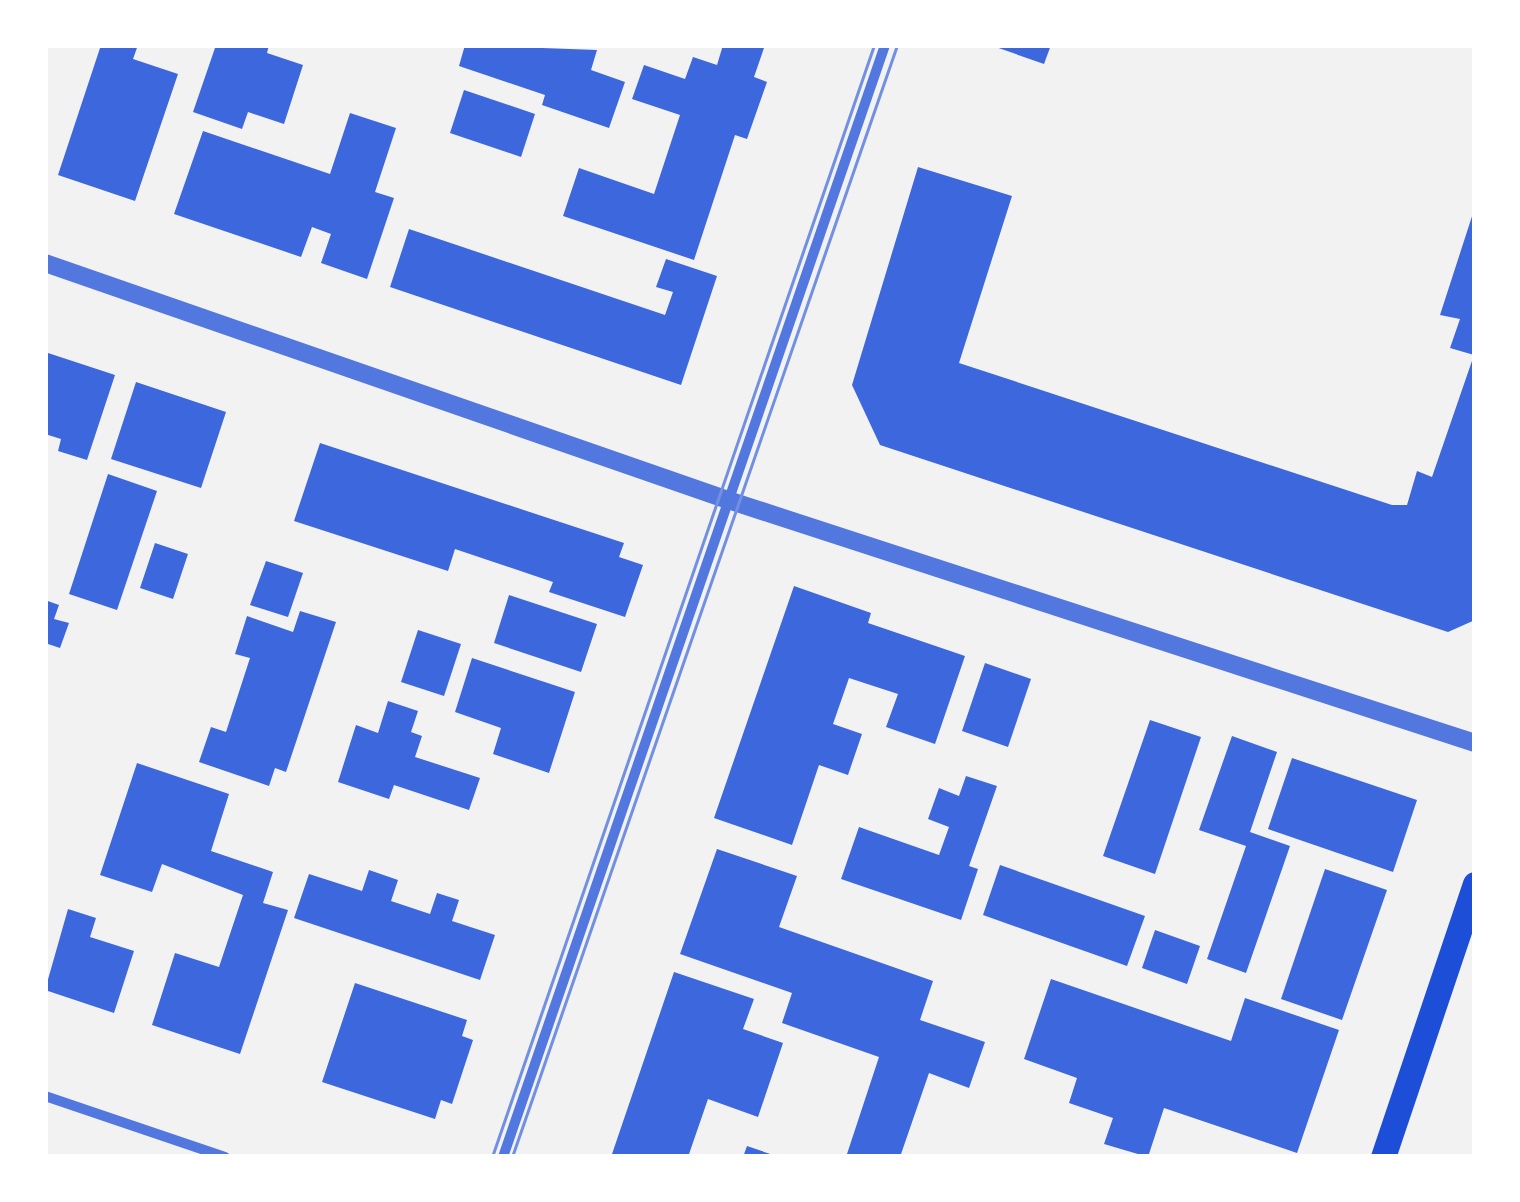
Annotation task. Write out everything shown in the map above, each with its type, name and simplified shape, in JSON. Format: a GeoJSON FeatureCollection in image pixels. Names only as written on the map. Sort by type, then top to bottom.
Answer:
{"type":"FeatureCollection","features":[{"type":"Feature","properties":{"kind":"main road"},"geometry":{"type":"LineString","coordinates":[[1383,1157],[1475,884]]}},
{"type":"Feature","properties":{"kind":"street"},"geometry":{"type":"LineString","coordinates":[[503,1157],[885,45]]}},
{"type":"Feature","properties":{"kind":"street"},"geometry":{"type":"LineString","coordinates":[[45,263],[731,501],[1475,743]]}},
{"type":"Feature","properties":{"kind":"street"},"geometry":{"type":"LineString","coordinates":[[45,1096],[225,1157]]}},
{"type":"Feature","properties":{"kind":"building"},"geometry":{"type":"Polygon","coordinates":[[[101,45],[138,45],[133,59],[178,74],[135,201],[58,175],[101,45]]]}},
{"type":"Feature","properties":{"kind":"building"},"geometry":{"type":"Polygon","coordinates":[[[216,45],[269,45],[267,53],[303,65],[284,124],[248,112],[242,129],[193,112],[216,45]]]}},
{"type":"Feature","properties":{"kind":"building"},"geometry":{"type":"Polygon","coordinates":[[[465,45],[597,50],[591,70],[625,82],[609,128],[542,105],[545,95],[459,66],[465,45]]]}},
{"type":"Feature","properties":{"kind":"building"},"geometry":{"type":"Polygon","coordinates":[[[723,45],[765,45],[754,77],[767,82],[747,139],[735,135],[694,260],[563,216],[579,168],[654,194],[680,115],[632,99],[644,65],[685,79],[693,57],[717,65],[723,45]]]}},
{"type":"Feature","properties":{"kind":"building"},"geometry":{"type":"Polygon","coordinates":[[[990,45],[1051,45],[1044,64],[990,45]]]}},
{"type":"Feature","properties":{"kind":"building"},"geometry":{"type":"Polygon","coordinates":[[[464,90],[535,114],[521,157],[450,133],[464,90]]]}},
{"type":"Feature","properties":{"kind":"building"},"geometry":{"type":"Polygon","coordinates":[[[350,113],[396,128],[375,192],[394,198],[367,279],[321,263],[331,234],[312,227],[301,257],[174,214],[203,131],[330,174],[350,113]]]}},
{"type":"Feature","properties":{"kind":"building"},"geometry":{"type":"Polygon","coordinates":[[[918,167],[1012,196],[959,363],[1392,505],[1407,505],[1417,471],[1432,477],[1474,355],[1450,348],[1460,319],[1440,315],[1475,207],[1475,620],[1448,632],[880,445],[852,385],[918,167]]]}},
{"type":"Feature","properties":{"kind":"building"},"geometry":{"type":"Polygon","coordinates":[[[409,229],[665,315],[673,292],[656,287],[666,259],[717,276],[681,385],[390,287],[409,229]]]}},
{"type":"Feature","properties":{"kind":"building"},"geometry":{"type":"Polygon","coordinates":[[[45,352],[115,375],[87,460],[58,451],[61,439],[45,434],[45,352]]]}},
{"type":"Feature","properties":{"kind":"building"},"geometry":{"type":"Polygon","coordinates":[[[136,382],[226,412],[201,488],[111,459],[136,382]]]}},
{"type":"Feature","properties":{"kind":"building"},"geometry":{"type":"Polygon","coordinates":[[[320,443],[624,543],[619,557],[643,565],[625,617],[549,592],[553,582],[455,549],[448,571],[294,521],[320,443]]]}},
{"type":"Feature","properties":{"kind":"building"},"geometry":{"type":"Polygon","coordinates":[[[108,474],[157,491],[117,610],[69,594],[108,474]]]}},
{"type":"Feature","properties":{"kind":"building"},"geometry":{"type":"Polygon","coordinates":[[[155,543],[188,554],[173,599],[140,588],[155,543]]]}},
{"type":"Feature","properties":{"kind":"building"},"geometry":{"type":"Polygon","coordinates":[[[266,561],[303,573],[288,617],[250,605],[266,561]]]}},
{"type":"Feature","properties":{"kind":"building"},"geometry":{"type":"Polygon","coordinates":[[[794,586],[871,613],[868,623],[965,656],[935,744],[886,727],[898,694],[849,678],[833,724],[862,734],[848,775],[819,765],[792,845],[714,818],[794,586]]]}},
{"type":"Feature","properties":{"kind":"building"},"geometry":{"type":"Polygon","coordinates":[[[509,595],[597,624],[581,672],[494,643],[509,595]]]}},
{"type":"Feature","properties":{"kind":"building"},"geometry":{"type":"Polygon","coordinates":[[[45,600],[59,605],[54,619],[69,623],[60,648],[45,643],[45,600]]]}},
{"type":"Feature","properties":{"kind":"building"},"geometry":{"type":"Polygon","coordinates":[[[300,611],[336,622],[286,772],[275,768],[269,786],[199,762],[211,727],[226,732],[250,658],[235,654],[247,616],[293,632],[300,611]]]}},
{"type":"Feature","properties":{"kind":"building"},"geometry":{"type":"Polygon","coordinates":[[[418,630],[461,644],[444,696],[401,682],[418,630]]]}},
{"type":"Feature","properties":{"kind":"building"},"geometry":{"type":"Polygon","coordinates":[[[472,658],[575,692],[549,773],[493,754],[501,728],[455,712],[472,658]]]}},
{"type":"Feature","properties":{"kind":"building"},"geometry":{"type":"Polygon","coordinates":[[[985,663],[1031,679],[1008,747],[962,731],[985,663]]]}},
{"type":"Feature","properties":{"kind":"building"},"geometry":{"type":"Polygon","coordinates":[[[388,701],[418,711],[411,732],[422,736],[415,757],[480,778],[469,810],[394,785],[389,799],[338,782],[356,725],[378,733],[388,701]]]}},
{"type":"Feature","properties":{"kind":"building"},"geometry":{"type":"Polygon","coordinates":[[[1150,720],[1201,737],[1155,874],[1103,856],[1150,720]]]}},
{"type":"Feature","properties":{"kind":"building"},"geometry":{"type":"Polygon","coordinates":[[[1232,736],[1277,752],[1250,832],[1290,846],[1246,973],[1207,959],[1246,846],[1199,830],[1232,736]]]}},
{"type":"Feature","properties":{"kind":"building"},"geometry":{"type":"Polygon","coordinates":[[[1292,758],[1417,800],[1393,872],[1268,829],[1292,758]]]}},
{"type":"Feature","properties":{"kind":"building"},"geometry":{"type":"Polygon","coordinates":[[[137,763],[229,794],[211,851],[273,872],[263,903],[288,910],[240,1054],[152,1025],[175,953],[219,967],[243,895],[162,864],[152,892],[100,875],[137,763]]]}},
{"type":"Feature","properties":{"kind":"building"},"geometry":{"type":"Polygon","coordinates":[[[966,776],[997,786],[969,866],[978,869],[961,920],[841,879],[859,827],[939,855],[949,827],[928,819],[939,788],[959,796],[966,776]]]}},
{"type":"Feature","properties":{"kind":"building"},"geometry":{"type":"Polygon","coordinates":[[[717,849],[797,876],[779,927],[933,981],[920,1020],[985,1042],[969,1088],[929,1073],[900,1157],[846,1157],[879,1057],[782,1023],[792,993],[680,954],[717,849]]]}},
{"type":"Feature","properties":{"kind":"building"},"geometry":{"type":"Polygon","coordinates":[[[1000,865],[1145,916],[1127,966],[983,915],[1000,865]]]}},
{"type":"Feature","properties":{"kind":"building"},"geometry":{"type":"Polygon","coordinates":[[[1325,869],[1387,890],[1342,1020],[1281,999],[1325,869]]]}},
{"type":"Feature","properties":{"kind":"building"},"geometry":{"type":"Polygon","coordinates":[[[369,870],[398,880],[391,901],[430,914],[437,893],[459,900],[452,921],[495,935],[480,980],[294,918],[309,874],[362,891],[369,870]]]}},
{"type":"Feature","properties":{"kind":"building"},"geometry":{"type":"Polygon","coordinates":[[[68,909],[96,918],[90,937],[134,951],[114,1013],[45,990],[68,909]]]}},
{"type":"Feature","properties":{"kind":"building"},"geometry":{"type":"Polygon","coordinates":[[[1155,930],[1200,946],[1187,984],[1142,968],[1155,930]]]}},
{"type":"Feature","properties":{"kind":"building"},"geometry":{"type":"Polygon","coordinates":[[[674,972],[754,999],[743,1029],[783,1043],[758,1117],[708,1099],[688,1157],[611,1157],[674,972]]]}},
{"type":"Feature","properties":{"kind":"building"},"geometry":{"type":"Polygon","coordinates":[[[1051,979],[1231,1041],[1245,998],[1339,1030],[1297,1153],[1164,1108],[1148,1157],[1104,1144],[1113,1118],[1069,1103],[1077,1078],[1024,1059],[1051,979]]]}},
{"type":"Feature","properties":{"kind":"building"},"geometry":{"type":"Polygon","coordinates":[[[355,983],[467,1020],[462,1036],[473,1040],[452,1104],[441,1100],[435,1119],[322,1082],[355,983]]]}},
{"type":"Feature","properties":{"kind":"building"},"geometry":{"type":"Polygon","coordinates":[[[747,1146],[776,1156],[776,1157],[743,1157],[747,1146]]]}},
{"type":"Feature","properties":{"kind":"tram line"},"geometry":{"type":"LineString","coordinates":[[492,1157],[874,45]]}},
{"type":"Feature","properties":{"kind":"tram line"},"geometry":{"type":"LineString","coordinates":[[512,1157],[897,45]]}}]}
